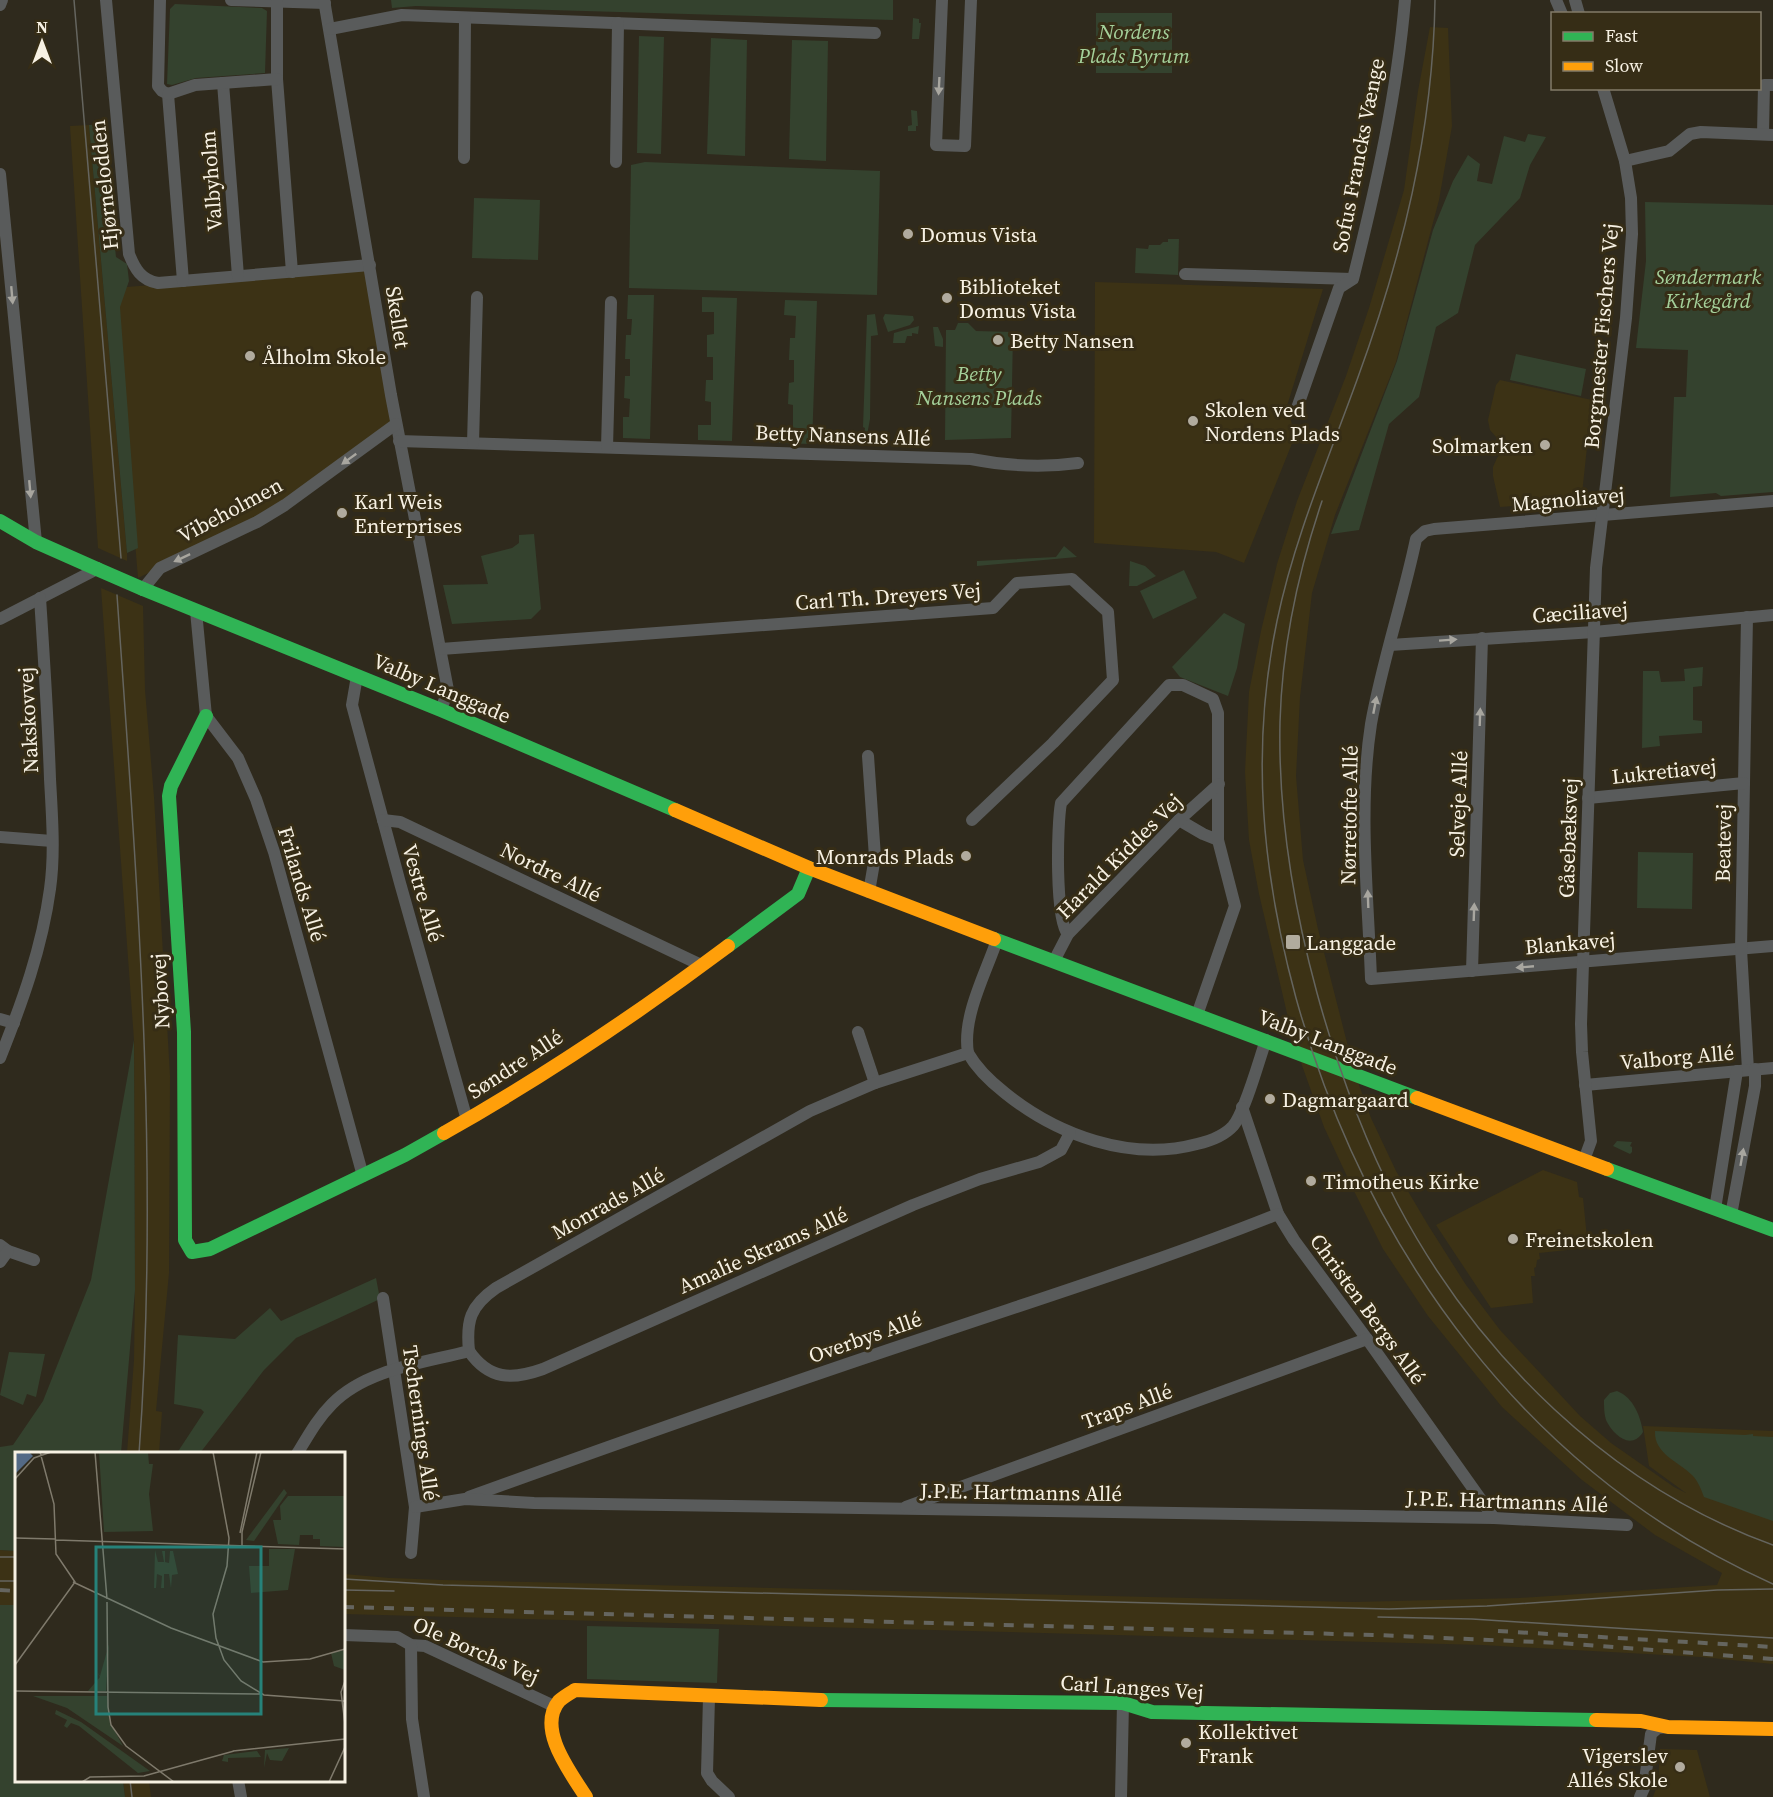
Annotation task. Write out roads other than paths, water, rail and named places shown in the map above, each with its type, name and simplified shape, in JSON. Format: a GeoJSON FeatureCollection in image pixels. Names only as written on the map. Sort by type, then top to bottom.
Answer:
{"type":"FeatureCollection","features":[{"type":"Feature","properties":{"kind":"street"},"geometry":{"type":"LineString","coordinates":[[0,5],[2,0]]}},
{"type":"Feature","properties":{"kind":"street","name":"Hjørnelodden"},"geometry":{"type":"LineString","coordinates":[[106,0],[129,254],[140,276],[158,283],[370,266]]}},
{"type":"Feature","properties":{"kind":"street","name":"Valbyholm"},"geometry":{"type":"LineString","coordinates":[[160,0],[158,86],[162,92],[168,94],[183,281]]}},
{"type":"Feature","properties":{"kind":"street"},"geometry":{"type":"LineString","coordinates":[[231,0],[325,2]]}},
{"type":"Feature","properties":{"kind":"street"},"geometry":{"type":"LineString","coordinates":[[942,0],[936,145],[965,146],[971,0]]}},
{"type":"Feature","properties":{"kind":"street","name":"Sofus Francks Vænge"},"geometry":{"type":"LineString","coordinates":[[1296,411],[1339,288],[1353,279],[1369,216],[1389,116],[1405,0]]}},
{"type":"Feature","properties":{"kind":"street"},"geometry":{"type":"LineString","coordinates":[[277,2],[277,79],[292,272]]}},
{"type":"Feature","properties":{"kind":"street","name":"Skellet"},"geometry":{"type":"LineString","coordinates":[[325,2],[399,441],[448,690],[441,710]]}},
{"type":"Feature","properties":{"kind":"street"},"geometry":{"type":"LineString","coordinates":[[330,29],[402,15],[875,33]]}},
{"type":"Feature","properties":{"kind":"street"},"geometry":{"type":"LineString","coordinates":[[464,158],[465,18]]}},
{"type":"Feature","properties":{"kind":"street"},"geometry":{"type":"LineString","coordinates":[[616,162],[618,23]]}},
{"type":"Feature","properties":{"kind":"street"},"geometry":{"type":"LineString","coordinates":[[168,94],[195,84],[277,79]]}},
{"type":"Feature","properties":{"kind":"street","name":"Valbyholm"},"geometry":{"type":"LineString","coordinates":[[223,83],[238,276]]}},
{"type":"Feature","properties":{"kind":"street"},"geometry":{"type":"LineString","coordinates":[[1625,161],[1669,151],[1690,134],[1701,132],[1768,135],[1764,85],[1773,85]]}},
{"type":"Feature","properties":{"kind":"street","name":"Borgmester Fischers Vej"},"geometry":{"type":"LineString","coordinates":[[1599,90],[1607,104]]}},
{"type":"Feature","properties":{"kind":"street","name":"Borgmester Fischers Vej"},"geometry":{"type":"LineString","coordinates":[[1602,515],[1632,256],[1631,198],[1625,161],[1604,90]]}},
{"type":"Feature","properties":{"kind":"street"},"geometry":{"type":"LineString","coordinates":[[0,174],[36,542]]}},
{"type":"Feature","properties":{"kind":"street"},"geometry":{"type":"LineString","coordinates":[[1185,274],[1353,279]]}},
{"type":"Feature","properties":{"kind":"street"},"geometry":{"type":"LineString","coordinates":[[473,443],[477,297]]}},
{"type":"Feature","properties":{"kind":"street"},"geometry":{"type":"LineString","coordinates":[[607,447],[611,302]]}},
{"type":"Feature","properties":{"kind":"street","name":"Vibeholmen"},"geometry":{"type":"LineString","coordinates":[[143,589],[160,568],[257,522],[285,506],[396,424]]}},
{"type":"Feature","properties":{"kind":"street","name":"Betty Nansens Allé"},"geometry":{"type":"LineString","coordinates":[[399,441],[971,459],[1000,465],[1048,467],[1078,462]]}},
{"type":"Feature","properties":{"kind":"street","name":"Magnoliavej"},"geometry":{"type":"LineString","coordinates":[[1405,585],[1416,538],[1425,531],[1773,501]]}},
{"type":"Feature","properties":{"kind":"street","name":"Gåsebæksvej"},"geometry":{"type":"LineString","coordinates":[[1584,1160],[1591,1142],[1581,1037],[1583,962],[1596,568],[1602,515]]}},
{"type":"Feature","properties":{"kind":"street","name":"Valby Langgade"},"geometry":{"type":"LineString","coordinates":[[0,521],[36,542],[143,589],[441,710],[869,892],[1773,1230]]}},
{"type":"Feature","properties":{"kind":"street"},"geometry":{"type":"LineString","coordinates":[[0,619],[97,569]]}},
{"type":"Feature","properties":{"kind":"street","name":"Carl Th. Dreyers Vej"},"geometry":{"type":"LineString","coordinates":[[441,649],[993,608],[1017,583],[1072,579],[1108,612],[1113,680],[993,807],[972,819]]}},
{"type":"Feature","properties":{"kind":"street","name":"Nørretofte Allé"},"geometry":{"type":"LineString","coordinates":[[1371,979],[1364,808],[1367,762],[1373,715],[1405,585]]}},
{"type":"Feature","properties":{"kind":"street","name":"Nakskovvej"},"geometry":{"type":"LineString","coordinates":[[0,1058],[14,1023],[41,938],[50,887],[52,841],[48,704],[40,598]]}},
{"type":"Feature","properties":{"kind":"street"},"geometry":{"type":"LineString","coordinates":[[196,611],[206,716]]}},
{"type":"Feature","properties":{"kind":"street","name":"Cæciliavej"},"geometry":{"type":"LineString","coordinates":[[1390,645],[1594,632],[1773,615]]}},
{"type":"Feature","properties":{"kind":"street","name":"Beatevej"},"geometry":{"type":"LineString","coordinates":[[1715,1209],[1746,1070],[1741,949],[1747,617]]}},
{"type":"Feature","properties":{"kind":"street","name":"Selveje Allé"},"geometry":{"type":"LineString","coordinates":[[1472,971],[1482,638]]}},
{"type":"Feature","properties":{"kind":"street","name":"Vestre Allé"},"geometry":{"type":"LineString","coordinates":[[357,676],[352,705],[467,1120]]}},
{"type":"Feature","properties":{"kind":"street"},"geometry":{"type":"LineString","coordinates":[[1068,934],[1064,930],[1060,911],[1058,819],[1060,803],[1169,686],[1183,686],[1213,699],[1218,713],[1218,840],[1235,906],[1197,1015]]}},
{"type":"Feature","properties":{"kind":"street","name":"Frilands Allé"},"geometry":{"type":"LineString","coordinates":[[206,716],[238,758],[256,799],[274,852],[363,1176]]}},
{"type":"Feature","properties":{"kind":"street","name":"Nybovej"},"geometry":{"type":"LineString","coordinates":[[206,716],[171,786],[169,805],[184,1032],[185,1240],[192,1252],[210,1249]]}},
{"type":"Feature","properties":{"kind":"street"},"geometry":{"type":"LineString","coordinates":[[867,756],[875,857],[869,892]]}},
{"type":"Feature","properties":{"kind":"street","name":"Lukretiavej"},"geometry":{"type":"LineString","coordinates":[[1588,798],[1744,783]]}},
{"type":"Feature","properties":{"kind":"street","name":"Harald Kiddes Vej"},"geometry":{"type":"LineString","coordinates":[[1054,961],[1068,934],[1179,820],[1219,784]]}},
{"type":"Feature","properties":{"kind":"street","name":"Nordre Allé"},"geometry":{"type":"LineString","coordinates":[[383,820],[400,822],[701,965]]}},
{"type":"Feature","properties":{"kind":"street"},"geometry":{"type":"LineString","coordinates":[[1179,820],[1218,840]]}},
{"type":"Feature","properties":{"kind":"street"},"geometry":{"type":"LineString","coordinates":[[0,837],[52,841]]}},
{"type":"Feature","properties":{"kind":"street","name":"Søndre Allé"},"geometry":{"type":"LineString","coordinates":[[210,1249],[363,1176],[467,1120],[669,990],[798,894],[809,868]]}},
{"type":"Feature","properties":{"kind":"street"},"geometry":{"type":"LineString","coordinates":[[997,940],[968,1023],[966,1038],[968,1053],[994,1085],[1052,1125],[1070,1133],[1149,1150],[1177,1149],[1215,1139],[1233,1126],[1266,1041]]}},
{"type":"Feature","properties":{"kind":"street","name":"Blankavej"},"geometry":{"type":"LineString","coordinates":[[1371,979],[1773,946]]}},
{"type":"Feature","properties":{"kind":"street"},"geometry":{"type":"LineString","coordinates":[[0,1019],[14,1023]]}},
{"type":"Feature","properties":{"kind":"street"},"geometry":{"type":"LineString","coordinates":[[858,1032],[875,1083]]}},
{"type":"Feature","properties":{"kind":"street","name":"Monrads Allé"},"geometry":{"type":"LineString","coordinates":[[469,1351],[467,1332],[470,1318],[484,1296],[496,1288],[810,1111],[875,1083],[968,1053]]}},
{"type":"Feature","properties":{"kind":"street","name":"Valborg Allé"},"geometry":{"type":"LineString","coordinates":[[1585,1085],[1773,1068]]}},
{"type":"Feature","properties":{"kind":"street","name":"Beatevej"},"geometry":{"type":"LineString","coordinates":[[1731,1215],[1755,1086],[1746,1070]]}},
{"type":"Feature","properties":{"kind":"street","name":"Christen Bergs Allé"},"geometry":{"type":"LineString","coordinates":[[1242,1107],[1278,1214],[1294,1240],[1494,1518]]}},
{"type":"Feature","properties":{"kind":"street","name":"Amalie Skrams Allé"},"geometry":{"type":"LineString","coordinates":[[469,1351],[478,1364],[496,1374],[521,1377],[913,1205],[980,1179],[1039,1162],[1061,1150],[1070,1133]]}},
{"type":"Feature","properties":{"kind":"street","name":"Overbys Allé"},"geometry":{"type":"LineString","coordinates":[[465,1499],[610,1445],[1102,1279],[1278,1214]]}},
{"type":"Feature","properties":{"kind":"street"},"geometry":{"type":"LineString","coordinates":[[0,1262],[4,1248],[34,1260]]}},
{"type":"Feature","properties":{"kind":"street","name":"Tschernings Allé"},"geometry":{"type":"LineString","coordinates":[[383,1299],[415,1507],[411,1552]]}},
{"type":"Feature","properties":{"kind":"street","name":"Traps Allé"},"geometry":{"type":"LineString","coordinates":[[899,1509],[1367,1340]]}},
{"type":"Feature","properties":{"kind":"street"},"geometry":{"type":"LineString","coordinates":[[298,1452],[317,1421],[338,1398],[351,1388],[394,1371],[469,1351]]}},
{"type":"Feature","properties":{"kind":"street","name":"J.P.E. Hartmanns Allé"},"geometry":{"type":"LineString","coordinates":[[415,1507],[465,1499],[534,1503],[1494,1518],[1627,1525]]}},
{"type":"Feature","properties":{"kind":"street","name":"Ole Borchs Vej"},"geometry":{"type":"LineString","coordinates":[[345,1635],[397,1637],[411,1645],[425,1646],[556,1707]]}},
{"type":"Feature","properties":{"kind":"street"},"geometry":{"type":"LineString","coordinates":[[411,1645],[412,1719],[424,1797]]}},
{"type":"Feature","properties":{"kind":"street","name":"Carl Langes Vej"},"geometry":{"type":"LineString","coordinates":[[556,1707],[564,1695],[575,1690],[846,1701],[1123,1703],[1152,1712],[1641,1721],[1668,1727],[1773,1729]]}},
{"type":"Feature","properties":{"kind":"street"},"geometry":{"type":"LineString","coordinates":[[709,1697],[707,1773],[729,1797]]}},
{"type":"Feature","properties":{"kind":"street"},"geometry":{"type":"LineString","coordinates":[[1121,1797],[1123,1703]]}},
{"type":"Feature","properties":{"kind":"street"},"geometry":{"type":"LineString","coordinates":[[556,1707],[550,1721],[551,1735],[586,1797]]}},
{"type":"Feature","properties":{"kind":"street"},"geometry":{"type":"LineString","coordinates":[[1640,1797],[1644,1788],[1651,1734],[1658,1728],[1668,1727]]}},
{"type":"Feature","properties":{"kind":"street"},"geometry":{"type":"LineString","coordinates":[[238,1782],[241,1797]]}},
{"type":"Feature","properties":{"kind":"tram line"},"geometry":{"type":"LineString","coordinates":[[74,0],[121,558]]}},
{"type":"Feature","properties":{"kind":"tram line"},"geometry":{"type":"LineString","coordinates":[[1435,0],[1428,98],[1421,146],[1401,241],[1373,334],[1312,500],[1293,560],[1277,621],[1269,669],[1262,764],[1264,811],[1268,858],[1284,951],[1296,998],[1327,1092],[1366,1182],[1414,1266],[1469,1345],[1533,1417],[1605,1482],[1685,1538],[1773,1584]]}},
{"type":"Feature","properties":{"kind":"tram line"},"geometry":{"type":"LineString","coordinates":[[1322,501],[1299,582],[1284,666],[1280,722],[1284,825],[1294,893],[1308,960],[1333,1047],[1373,1153],[1397,1203],[1429,1259],[1508,1363],[1554,1409],[1604,1451],[1657,1488],[1714,1520],[1773,1545]]}},
{"type":"Feature","properties":{"kind":"tram line"},"geometry":{"type":"LineString","coordinates":[[117,595],[138,917],[147,1131],[145,1346],[139,1452]]}},
{"type":"Feature","properties":{"kind":"tram line"},"geometry":{"type":"LineString","coordinates":[[0,1557],[15,1557]]}},
{"type":"Feature","properties":{"kind":"tram line"},"geometry":{"type":"LineString","coordinates":[[345,1579],[443,1585],[1389,1609],[1487,1606],[1717,1590],[1773,1589]]}},
{"type":"Feature","properties":{"kind":"tram line"},"geometry":{"type":"LineString","coordinates":[[0,1581],[15,1581]]}},
{"type":"Feature","properties":{"kind":"tram line"},"geometry":{"type":"LineString","coordinates":[[345,1590],[394,1591]]}},
{"type":"Feature","properties":{"kind":"tram line"},"geometry":{"type":"LineString","coordinates":[[1378,1617],[1472,1619],[1773,1638]]}},
{"type":"Feature","properties":{"kind":"tram line"},"geometry":{"type":"LineString","coordinates":[[130,1782],[132,1797]]}},
{"type":"Feature","properties":{"kind":"railway"},"geometry":{"type":"LineString","coordinates":[[0,1590],[15,1591]]}},
{"type":"Feature","properties":{"kind":"railway"},"geometry":{"type":"LineString","coordinates":[[345,1607],[1375,1635],[1560,1643],[1773,1659]]}},
{"type":"Feature","properties":{"kind":"railway"},"geometry":{"type":"LineString","coordinates":[[1498,1631],[1773,1647]]}},
{"type":"Feature","properties":{"kind":"place","name":"Domus Vista"},"geometry":{"type":"Point","coordinates":[908,234]}},
{"type":"Feature","properties":{"kind":"place","name":"Biblioteket Domus Vista"},"geometry":{"type":"Point","coordinates":[947,298]}},
{"type":"Feature","properties":{"kind":"place","name":"Betty Nansen"},"geometry":{"type":"Point","coordinates":[998,340]}},
{"type":"Feature","properties":{"kind":"place","name":"Ålholm Skole"},"geometry":{"type":"Point","coordinates":[250,356]}},
{"type":"Feature","properties":{"kind":"place","name":"Skolen ved Nordens Plads"},"geometry":{"type":"Point","coordinates":[1193,421]}},
{"type":"Feature","properties":{"kind":"place","name":"Solmarken"},"geometry":{"type":"Point","coordinates":[1545,445]}},
{"type":"Feature","properties":{"kind":"place","name":"Karl Weis Enterprises"},"geometry":{"type":"Point","coordinates":[342,513]}},
{"type":"Feature","properties":{"kind":"place","name":"Monrads Plads"},"geometry":{"type":"Point","coordinates":[966,856]}},
{"type":"Feature","properties":{"kind":"place","name":"Langgade"},"geometry":{"type":"Point","coordinates":[1293,942]}},
{"type":"Feature","properties":{"kind":"place","name":"Dagmargaard"},"geometry":{"type":"Point","coordinates":[1270,1099]}},
{"type":"Feature","properties":{"kind":"place","name":"Timotheus Kirke"},"geometry":{"type":"Point","coordinates":[1311,1181]}},
{"type":"Feature","properties":{"kind":"place","name":"Freinetskolen"},"geometry":{"type":"Point","coordinates":[1513,1239]}},
{"type":"Feature","properties":{"kind":"place","name":"Kollektivet Frank"},"geometry":{"type":"Point","coordinates":[1186,1743]}},
{"type":"Feature","properties":{"kind":"place","name":"Vigerslev Allés Skole"},"geometry":{"type":"Point","coordinates":[1680,1767]}},
{"type":"Feature","properties":{"kind":"park label","name":"Nordens Plads Byrum"},"geometry":{"type":"Point","coordinates":[1134,43]}},
{"type":"Feature","properties":{"kind":"park label","name":"Søndermark Kirkegård"},"geometry":{"type":"Point","coordinates":[1708,288]}},
{"type":"Feature","properties":{"kind":"park label","name":"Betty Nansens Plads"},"geometry":{"type":"Point","coordinates":[979,385]}}]}
